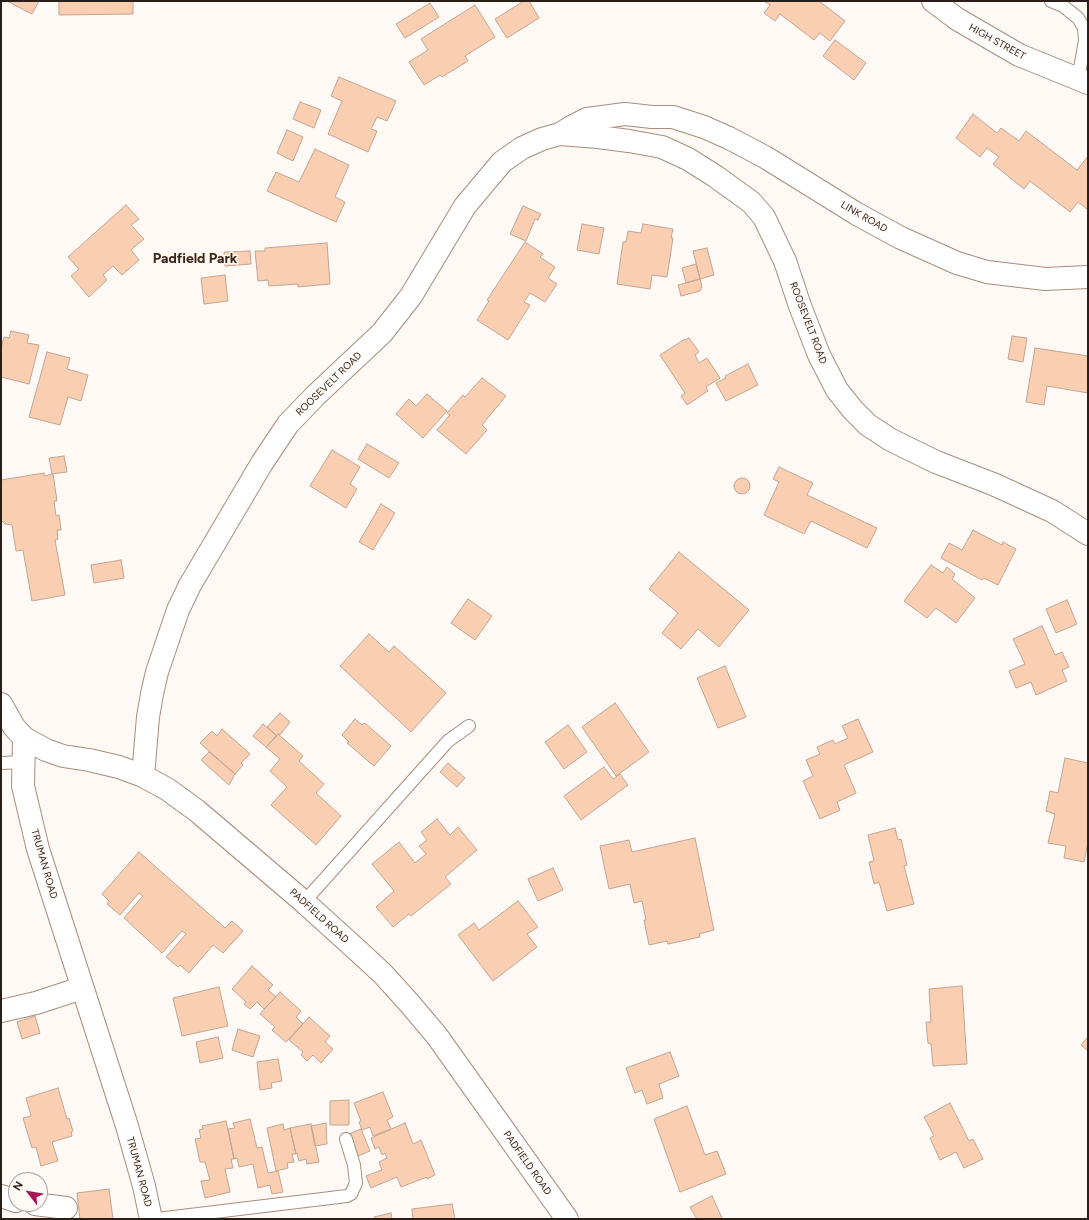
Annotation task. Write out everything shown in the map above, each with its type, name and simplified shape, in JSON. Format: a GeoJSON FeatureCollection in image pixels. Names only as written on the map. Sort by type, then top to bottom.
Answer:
{"type":"FeatureCollection","features":[{"type":"Feature","properties":{"kind":"street","name":"HIGH STREET"},"geometry":{"type":"LineString","coordinates":[[933,1],[957,19],[1019,55],[1083,81]]}},
{"type":"Feature","properties":{"kind":"street","name":"ROOSEVELT ROAD"},"geometry":{"type":"LineString","coordinates":[[143,776],[148,716],[155,679],[166,641],[178,610],[190,585],[288,424],[382,333],[411,296],[465,206],[502,162],[522,148],[542,139],[560,134],[587,119],[625,114],[652,117]]}},
{"type":"Feature","properties":{"kind":"street","name":"LINK ROAD"},"geometry":{"type":"LineString","coordinates":[[652,117],[673,117],[704,127],[729,138],[765,157],[857,214],[901,238],[957,263],[987,272],[1038,278],[1088,277]]}},
{"type":"Feature","properties":{"kind":"street","name":"ROOSEVELT ROAD"},"geometry":{"type":"LineString","coordinates":[[560,134],[629,141],[662,148],[688,159],[716,176],[751,202],[764,218],[785,261],[800,306],[819,355],[837,390],[852,410],[868,425],[891,440],[936,462],[993,484],[1052,511],[1088,534]]}},
{"type":"Feature","properties":{"kind":"street","name":"PADFIELD ROAD"},"geometry":{"type":"LineString","coordinates":[[1,704],[14,727],[24,738],[46,750],[63,756],[119,767],[143,776],[167,789],[196,810],[304,902],[383,974],[437,1036],[567,1219]]}},
{"type":"Feature","properties":{"kind":"street","name":"TRUMAN ROAD"},"geometry":{"type":"LineString","coordinates":[[24,738],[23,786],[38,849],[126,1126],[144,1186],[151,1219]]}},
{"type":"Feature","properties":{"kind":"street"},"geometry":{"type":"LineString","coordinates":[[1,1011],[36,1003],[82,988]]}},
{"type":"Feature","properties":{"kind":"street"},"geometry":{"type":"LineString","coordinates":[[48,1206],[66,1208]]}},
{"type":"Feature","properties":{"kind":"lane"},"geometry":{"type":"LineString","coordinates":[[1051,1],[1063,6],[1078,18],[1084,28],[1085,41],[1083,81]]}},
{"type":"Feature","properties":{"kind":"lane"},"geometry":{"type":"LineString","coordinates":[[304,902],[448,741],[469,726]]}},
{"type":"Feature","properties":{"kind":"lane"},"geometry":{"type":"LineString","coordinates":[[1,763],[24,762]]}},
{"type":"Feature","properties":{"kind":"lane"},"geometry":{"type":"LineString","coordinates":[[157,1219],[347,1196],[352,1194],[356,1183],[354,1165],[346,1139]]}},
{"type":"Feature","properties":{"kind":"building"},"geometry":{"type":"Polygon","coordinates":[[[7,1],[39,1],[32,14],[7,1]]]}},
{"type":"Feature","properties":{"kind":"building"},"geometry":{"type":"Polygon","coordinates":[[[59,1],[133,1],[133,14],[59,15],[59,1]]]}},
{"type":"Feature","properties":{"kind":"building"},"geometry":{"type":"Polygon","coordinates":[[[524,1],[529,1],[539,18],[507,38],[495,19],[524,1]]]}},
{"type":"Feature","properties":{"kind":"building"},"geometry":{"type":"Polygon","coordinates":[[[764,1],[819,1],[845,21],[830,41],[820,33],[814,40],[780,14],[775,21],[764,13],[770,5],[764,1]]]}},
{"type":"Feature","properties":{"kind":"building"},"geometry":{"type":"Polygon","coordinates":[[[430,3],[439,17],[405,38],[396,24],[430,3]]]}},
{"type":"Feature","properties":{"kind":"building"},"geometry":{"type":"Polygon","coordinates":[[[475,5],[495,37],[465,56],[468,61],[442,77],[440,75],[424,85],[409,62],[428,50],[421,39],[475,5]]]}},
{"type":"Feature","properties":{"kind":"building"},"geometry":{"type":"Polygon","coordinates":[[[835,40],[866,63],[854,80],[823,56],[835,40]]]}},
{"type":"Feature","properties":{"kind":"building"},"geometry":{"type":"Polygon","coordinates":[[[339,77],[396,101],[387,121],[377,117],[371,129],[377,131],[368,152],[328,134],[342,101],[331,96],[339,77]]]}},
{"type":"Feature","properties":{"kind":"building"},"geometry":{"type":"Polygon","coordinates":[[[300,102],[321,110],[314,128],[293,119],[300,102]]]}},
{"type":"Feature","properties":{"kind":"building"},"geometry":{"type":"Polygon","coordinates":[[[973,114],[997,133],[1001,128],[1019,141],[1026,131],[1077,170],[1088,156],[1088,210],[1078,202],[1070,212],[1030,181],[1024,189],[993,164],[999,157],[987,148],[980,157],[956,138],[973,114]]]}},
{"type":"Feature","properties":{"kind":"building"},"geometry":{"type":"Polygon","coordinates":[[[287,130],[303,137],[293,161],[277,153],[287,130]]]}},
{"type":"Feature","properties":{"kind":"building"},"geometry":{"type":"Polygon","coordinates":[[[315,149],[349,165],[335,197],[345,202],[336,222],[267,191],[276,172],[299,182],[315,149]]]}},
{"type":"Feature","properties":{"kind":"building"},"geometry":{"type":"Polygon","coordinates":[[[126,205],[139,219],[131,225],[144,239],[131,250],[139,260],[122,275],[113,266],[103,275],[107,280],[89,297],[71,276],[79,269],[68,257],[126,205]]]}},
{"type":"Feature","properties":{"kind":"building"},"geometry":{"type":"Polygon","coordinates":[[[523,206],[541,214],[538,220],[535,219],[526,241],[510,234],[523,206]]]}},
{"type":"Feature","properties":{"kind":"building"},"geometry":{"type":"Polygon","coordinates":[[[582,224],[604,228],[599,254],[577,250],[582,224]]]}},
{"type":"Feature","properties":{"kind":"building"},"geometry":{"type":"Polygon","coordinates":[[[643,224],[673,229],[667,277],[652,275],[650,289],[617,284],[623,242],[626,242],[628,231],[641,233],[643,224]]]}},
{"type":"Feature","properties":{"kind":"building"},"geometry":{"type":"Polygon","coordinates":[[[525,242],[543,254],[540,257],[555,267],[548,278],[557,284],[545,302],[530,293],[524,302],[530,305],[508,340],[477,320],[489,301],[487,300],[525,242]]]}},
{"type":"Feature","properties":{"kind":"building"},"geometry":{"type":"Polygon","coordinates":[[[327,243],[330,284],[298,287],[298,284],[269,286],[268,280],[258,281],[255,251],[265,251],[265,248],[327,243]]]}},
{"type":"Feature","properties":{"kind":"building"},"geometry":{"type":"Polygon","coordinates":[[[707,248],[714,275],[700,279],[693,251],[707,248]]]}},
{"type":"Feature","properties":{"kind":"building"},"geometry":{"type":"Polygon","coordinates":[[[250,251],[251,264],[225,266],[224,252],[250,251]]]}},
{"type":"Feature","properties":{"kind":"building"},"geometry":{"type":"Polygon","coordinates":[[[696,264],[700,279],[686,283],[682,268],[696,264]]]}},
{"type":"Feature","properties":{"kind":"building"},"geometry":{"type":"Polygon","coordinates":[[[225,275],[228,301],[204,304],[201,278],[225,275]]]}},
{"type":"Feature","properties":{"kind":"building"},"geometry":{"type":"Polygon","coordinates":[[[700,279],[702,287],[700,291],[681,296],[678,285],[700,279]]]}},
{"type":"Feature","properties":{"kind":"building"},"geometry":{"type":"Polygon","coordinates":[[[11,331],[29,335],[27,343],[39,345],[29,384],[1,377],[1,348],[4,337],[9,338],[11,331]]]}},
{"type":"Feature","properties":{"kind":"building"},"geometry":{"type":"Polygon","coordinates":[[[1012,336],[1027,338],[1023,362],[1008,359],[1012,336]]]}},
{"type":"Feature","properties":{"kind":"building"},"geometry":{"type":"Polygon","coordinates":[[[689,338],[699,352],[695,355],[699,363],[707,358],[720,378],[706,387],[708,391],[687,405],[681,396],[685,393],[660,355],[689,338]]]}},
{"type":"Feature","properties":{"kind":"building"},"geometry":{"type":"Polygon","coordinates":[[[1035,348],[1088,356],[1088,393],[1047,386],[1044,405],[1026,402],[1035,348]]]}},
{"type":"Feature","properties":{"kind":"building"},"geometry":{"type":"Polygon","coordinates":[[[47,352],[70,358],[67,369],[88,375],[81,401],[68,397],[60,425],[29,417],[47,352]]]}},
{"type":"Feature","properties":{"kind":"building"},"geometry":{"type":"Polygon","coordinates":[[[748,364],[758,385],[726,401],[716,383],[726,378],[725,376],[748,364]]]}},
{"type":"Feature","properties":{"kind":"building"},"geometry":{"type":"Polygon","coordinates":[[[482,378],[506,396],[482,425],[487,430],[466,454],[437,430],[450,415],[447,413],[463,395],[465,397],[482,378]]]}},
{"type":"Feature","properties":{"kind":"building"},"geometry":{"type":"Polygon","coordinates":[[[427,394],[447,411],[423,438],[396,414],[409,399],[416,406],[427,394]]]}},
{"type":"Feature","properties":{"kind":"building"},"geometry":{"type":"Polygon","coordinates":[[[367,444],[399,463],[389,478],[358,459],[367,444]]]}},
{"type":"Feature","properties":{"kind":"building"},"geometry":{"type":"Polygon","coordinates":[[[332,450],[360,467],[350,484],[357,489],[346,508],[310,486],[332,450]]]}},
{"type":"Feature","properties":{"kind":"building"},"geometry":{"type":"Polygon","coordinates":[[[64,456],[67,472],[52,474],[49,458],[64,456]]]}},
{"type":"Feature","properties":{"kind":"building"},"geometry":{"type":"Polygon","coordinates":[[[779,467],[813,483],[807,495],[877,528],[867,548],[811,521],[804,534],[764,515],[779,482],[773,479],[779,467]]]}},
{"type":"Feature","properties":{"kind":"building"},"geometry":{"type":"Polygon","coordinates":[[[44,473],[44,476],[53,474],[57,501],[54,501],[56,516],[59,515],[61,530],[57,530],[58,539],[55,540],[65,595],[32,601],[23,550],[16,551],[12,525],[5,524],[1,520],[1,480],[44,473]]]}},
{"type":"Feature","properties":{"kind":"building"},"geometry":{"type":"Polygon","coordinates":[[[742,478],[748,480],[750,486],[748,492],[742,494],[736,492],[734,486],[736,480],[742,478]]]}},
{"type":"Feature","properties":{"kind":"building"},"geometry":{"type":"Polygon","coordinates":[[[381,504],[395,513],[373,550],[359,542],[381,504]]]}},
{"type":"Feature","properties":{"kind":"building"},"geometry":{"type":"Polygon","coordinates":[[[973,530],[1002,545],[1003,542],[1016,549],[998,585],[984,578],[982,580],[941,558],[949,543],[962,550],[973,530]]]}},
{"type":"Feature","properties":{"kind":"building"},"geometry":{"type":"Polygon","coordinates":[[[679,552],[749,610],[719,647],[698,629],[681,649],[662,633],[678,613],[649,589],[679,552]]]}},
{"type":"Feature","properties":{"kind":"building"},"geometry":{"type":"Polygon","coordinates":[[[121,560],[124,578],[94,583],[91,565],[121,560]]]}},
{"type":"Feature","properties":{"kind":"building"},"geometry":{"type":"Polygon","coordinates":[[[931,565],[943,573],[947,567],[955,574],[952,579],[975,598],[956,623],[936,608],[927,618],[904,601],[931,565]]]}},
{"type":"Feature","properties":{"kind":"building"},"geometry":{"type":"Polygon","coordinates":[[[468,599],[492,616],[475,640],[451,623],[468,599]]]}},
{"type":"Feature","properties":{"kind":"building"},"geometry":{"type":"Polygon","coordinates":[[[1067,600],[1077,624],[1056,633],[1046,609],[1067,600]]]}},
{"type":"Feature","properties":{"kind":"building"},"geometry":{"type":"Polygon","coordinates":[[[1042,626],[1055,655],[1062,652],[1069,667],[1062,670],[1067,681],[1036,695],[1031,682],[1016,688],[1009,671],[1025,664],[1013,639],[1042,626]]]}},
{"type":"Feature","properties":{"kind":"building"},"geometry":{"type":"Polygon","coordinates":[[[369,634],[389,652],[394,646],[446,693],[411,732],[340,666],[369,634]]]}},
{"type":"Feature","properties":{"kind":"building"},"geometry":{"type":"Polygon","coordinates":[[[725,666],[746,717],[718,728],[697,678],[725,666]]]}},
{"type":"Feature","properties":{"kind":"building"},"geometry":{"type":"Polygon","coordinates":[[[615,703],[649,752],[616,776],[582,727],[615,703]]]}},
{"type":"Feature","properties":{"kind":"building"},"geometry":{"type":"Polygon","coordinates":[[[280,713],[290,722],[280,735],[278,734],[277,736],[267,727],[280,713]]]}},
{"type":"Feature","properties":{"kind":"building"},"geometry":{"type":"Polygon","coordinates":[[[355,719],[362,725],[365,723],[391,746],[374,766],[347,743],[349,742],[342,735],[355,719]]]}},
{"type":"Feature","properties":{"kind":"building"},"geometry":{"type":"Polygon","coordinates":[[[858,719],[873,752],[844,765],[856,793],[837,802],[840,810],[820,819],[803,781],[813,776],[806,760],[820,754],[817,747],[833,740],[835,744],[848,738],[842,726],[858,719]]]}},
{"type":"Feature","properties":{"kind":"building"},"geometry":{"type":"Polygon","coordinates":[[[263,724],[277,736],[266,747],[253,736],[263,724]]]}},
{"type":"Feature","properties":{"kind":"building"},"geometry":{"type":"Polygon","coordinates":[[[568,725],[587,752],[564,769],[545,742],[568,725]]]}},
{"type":"Feature","properties":{"kind":"building"},"geometry":{"type":"Polygon","coordinates":[[[222,729],[250,754],[241,763],[243,765],[235,774],[200,743],[212,731],[217,736],[222,729]]]}},
{"type":"Feature","properties":{"kind":"building"},"geometry":{"type":"Polygon","coordinates":[[[278,734],[303,756],[299,761],[324,784],[316,793],[341,816],[316,845],[271,805],[287,787],[270,771],[280,759],[266,747],[278,734]]]}},
{"type":"Feature","properties":{"kind":"building"},"geometry":{"type":"Polygon","coordinates":[[[209,752],[235,774],[229,785],[201,760],[209,752]]]}},
{"type":"Feature","properties":{"kind":"building"},"geometry":{"type":"Polygon","coordinates":[[[1065,758],[1088,763],[1088,842],[1084,862],[1064,858],[1066,846],[1048,843],[1055,814],[1046,811],[1050,791],[1058,793],[1065,758]]]}},
{"type":"Feature","properties":{"kind":"building"},"geometry":{"type":"Polygon","coordinates":[[[448,763],[465,778],[457,787],[440,772],[448,763]]]}},
{"type":"Feature","properties":{"kind":"building"},"geometry":{"type":"Polygon","coordinates":[[[604,767],[613,779],[620,774],[628,785],[581,820],[564,796],[604,767]]]}},
{"type":"Feature","properties":{"kind":"building"},"geometry":{"type":"Polygon","coordinates":[[[437,819],[450,835],[458,827],[477,850],[445,877],[451,884],[411,916],[409,914],[393,927],[376,907],[394,891],[372,864],[399,842],[415,863],[426,854],[419,846],[427,840],[421,832],[437,819]]]}},
{"type":"Feature","properties":{"kind":"building"},"geometry":{"type":"Polygon","coordinates":[[[895,828],[898,840],[901,839],[907,865],[904,866],[914,904],[887,911],[879,882],[874,884],[869,862],[874,861],[868,835],[895,828]]]}},
{"type":"Feature","properties":{"kind":"building"},"geometry":{"type":"Polygon","coordinates":[[[695,838],[714,930],[699,934],[700,937],[668,944],[667,941],[649,945],[642,901],[634,903],[630,884],[609,889],[600,846],[629,840],[632,852],[695,838]]]}},
{"type":"Feature","properties":{"kind":"building"},"geometry":{"type":"Polygon","coordinates":[[[139,852],[225,928],[232,921],[243,931],[223,953],[213,945],[189,973],[180,965],[178,967],[166,957],[186,934],[182,931],[162,953],[124,918],[143,896],[139,893],[120,915],[107,904],[109,901],[102,894],[139,852]]]}},
{"type":"Feature","properties":{"kind":"building"},"geometry":{"type":"Polygon","coordinates":[[[553,868],[563,890],[538,901],[528,879],[553,868]]]}},
{"type":"Feature","properties":{"kind":"building"},"geometry":{"type":"Polygon","coordinates":[[[518,901],[538,927],[527,934],[537,947],[493,981],[458,935],[474,923],[479,930],[518,901]]]}},
{"type":"Feature","properties":{"kind":"building"},"geometry":{"type":"Polygon","coordinates":[[[252,966],[273,985],[268,990],[276,997],[264,1009],[257,1002],[250,1009],[244,1004],[246,1002],[232,989],[252,966]]]}},
{"type":"Feature","properties":{"kind":"building"},"geometry":{"type":"Polygon","coordinates":[[[962,986],[967,1064],[933,1066],[931,1044],[928,1043],[926,1022],[931,1022],[929,989],[962,986]]]}},
{"type":"Feature","properties":{"kind":"building"},"geometry":{"type":"Polygon","coordinates":[[[219,987],[228,1026],[182,1036],[173,998],[219,987]]]}},
{"type":"Feature","properties":{"kind":"building"},"geometry":{"type":"Polygon","coordinates":[[[280,992],[301,1011],[296,1017],[303,1024],[286,1042],[272,1030],[275,1027],[260,1014],[280,992]]]}},
{"type":"Feature","properties":{"kind":"building"},"geometry":{"type":"Polygon","coordinates":[[[35,1016],[40,1033],[22,1039],[17,1022],[35,1016]]]}},
{"type":"Feature","properties":{"kind":"building"},"geometry":{"type":"Polygon","coordinates":[[[309,1017],[330,1036],[325,1042],[333,1049],[321,1063],[313,1055],[307,1061],[301,1055],[303,1052],[289,1040],[309,1017]]]}},
{"type":"Feature","properties":{"kind":"building"},"geometry":{"type":"Polygon","coordinates":[[[238,1029],[260,1036],[253,1057],[232,1050],[238,1029]]]}},
{"type":"Feature","properties":{"kind":"building"},"geometry":{"type":"Polygon","coordinates":[[[218,1037],[223,1058],[200,1063],[196,1042],[218,1037]]]}},
{"type":"Feature","properties":{"kind":"building"},"geometry":{"type":"Polygon","coordinates":[[[1088,1037],[1088,1051],[1081,1045],[1088,1037]]]}},
{"type":"Feature","properties":{"kind":"building"},"geometry":{"type":"Polygon","coordinates":[[[670,1052],[679,1076],[659,1084],[663,1098],[647,1104],[642,1090],[635,1093],[626,1068],[670,1052]]]}},
{"type":"Feature","properties":{"kind":"building"},"geometry":{"type":"Polygon","coordinates":[[[278,1059],[282,1081],[271,1083],[272,1088],[260,1090],[257,1062],[278,1059]]]}},
{"type":"Feature","properties":{"kind":"building"},"geometry":{"type":"Polygon","coordinates":[[[58,1088],[67,1119],[69,1118],[73,1131],[71,1132],[72,1136],[52,1142],[58,1161],[41,1166],[36,1147],[32,1148],[23,1118],[31,1116],[26,1098],[58,1088]]]}},
{"type":"Feature","properties":{"kind":"building"},"geometry":{"type":"Polygon","coordinates":[[[383,1092],[393,1117],[387,1120],[391,1129],[373,1136],[370,1127],[362,1130],[359,1122],[361,1121],[354,1103],[383,1092]]]}},
{"type":"Feature","properties":{"kind":"building"},"geometry":{"type":"Polygon","coordinates":[[[349,1100],[349,1125],[330,1125],[330,1101],[349,1100]]]}},
{"type":"Feature","properties":{"kind":"building"},"geometry":{"type":"Polygon","coordinates":[[[950,1103],[969,1141],[973,1139],[983,1159],[964,1168],[956,1152],[940,1160],[930,1138],[934,1136],[924,1117],[950,1103]]]}},
{"type":"Feature","properties":{"kind":"building"},"geometry":{"type":"Polygon","coordinates":[[[687,1106],[705,1155],[717,1151],[726,1174],[680,1192],[654,1119],[687,1106]]]}},
{"type":"Feature","properties":{"kind":"building"},"geometry":{"type":"Polygon","coordinates":[[[250,1119],[257,1148],[262,1147],[268,1173],[278,1171],[283,1192],[272,1194],[270,1185],[258,1188],[253,1164],[239,1167],[237,1158],[234,1159],[228,1129],[235,1128],[233,1123],[250,1119]]]}},
{"type":"Feature","properties":{"kind":"building"},"geometry":{"type":"Polygon","coordinates":[[[226,1121],[234,1159],[231,1159],[233,1168],[225,1169],[230,1192],[205,1198],[201,1181],[210,1180],[205,1162],[200,1162],[195,1139],[201,1138],[199,1130],[203,1129],[202,1126],[226,1121]]]}},
{"type":"Feature","properties":{"kind":"building"},"geometry":{"type":"Polygon","coordinates":[[[326,1123],[327,1144],[315,1146],[311,1126],[326,1123]]]}},
{"type":"Feature","properties":{"kind":"building"},"geometry":{"type":"Polygon","coordinates":[[[405,1123],[413,1144],[421,1140],[435,1175],[401,1187],[397,1177],[371,1188],[366,1176],[382,1170],[379,1162],[387,1158],[385,1153],[382,1155],[379,1147],[375,1149],[371,1138],[405,1123]]]}},
{"type":"Feature","properties":{"kind":"building"},"geometry":{"type":"Polygon","coordinates":[[[283,1124],[284,1130],[290,1128],[296,1154],[292,1154],[294,1162],[287,1163],[288,1168],[276,1171],[267,1128],[283,1124]]]}},
{"type":"Feature","properties":{"kind":"building"},"geometry":{"type":"Polygon","coordinates":[[[311,1124],[319,1162],[307,1164],[306,1159],[299,1161],[290,1128],[311,1124]]]}},
{"type":"Feature","properties":{"kind":"building"},"geometry":{"type":"Polygon","coordinates":[[[361,1129],[370,1151],[358,1156],[349,1134],[361,1129]]]}},
{"type":"Feature","properties":{"kind":"building"},"geometry":{"type":"Polygon","coordinates":[[[109,1189],[113,1219],[80,1219],[77,1193],[109,1189]]]}},
{"type":"Feature","properties":{"kind":"building"},"geometry":{"type":"Polygon","coordinates":[[[712,1196],[722,1218],[697,1219],[690,1207],[712,1196]]]}},
{"type":"Feature","properties":{"kind":"building"},"geometry":{"type":"Polygon","coordinates":[[[452,1204],[455,1219],[413,1219],[412,1209],[452,1204]]]}},
{"type":"Feature","properties":{"kind":"building"},"geometry":{"type":"Polygon","coordinates":[[[391,1213],[392,1219],[375,1219],[374,1217],[391,1213]]]}},
{"type":"Feature","properties":{"kind":"district","name":"Padfield Park"},"geometry":{"type":"Point","coordinates":[195,259]}}]}
